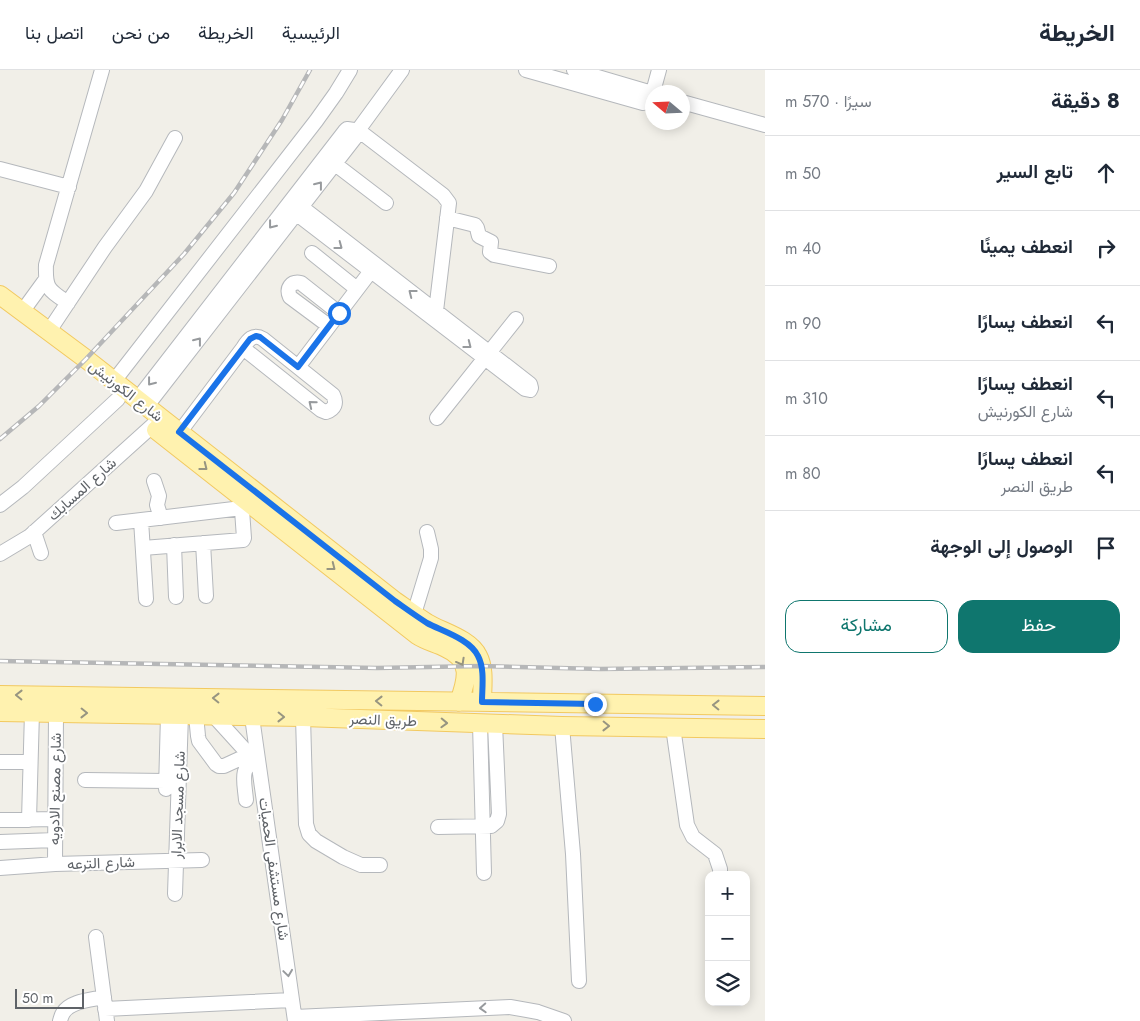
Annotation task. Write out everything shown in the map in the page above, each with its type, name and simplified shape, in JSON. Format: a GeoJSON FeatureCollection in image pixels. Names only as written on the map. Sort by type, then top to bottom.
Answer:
{"type":"FeatureCollection","features":[{"type":"Feature","properties":{"kind":"main road","name":"شارع الكورنيش"},"geometry":{"type":"LineString","coordinates":[[0,295],[19,316]]}},
{"type":"Feature","properties":{"kind":"main road","name":"شارع الكورنيش"},"geometry":{"type":"LineString","coordinates":[[0,308],[19,316],[114,381],[242,502],[409,619],[428,623],[459,638],[475,652],[480,663],[482,702]]}},
{"type":"Feature","properties":{"kind":"main road","name":"شارع الكورنيش"},"geometry":{"type":"LineString","coordinates":[[46,335],[118,399],[149,413],[179,432],[395,601],[423,638],[456,653],[464,664],[466,673],[464,688],[459,702]]}},
{"type":"Feature","properties":{"kind":"main road","name":"طريق النصر"},"geometry":{"type":"LineString","coordinates":[[0,695],[765,706]]}},
{"type":"Feature","properties":{"kind":"main road","name":"طريق النصر"},"geometry":{"type":"LineString","coordinates":[[0,712],[303,717],[562,726],[765,729]]}},
{"type":"Feature","properties":{"kind":"street"},"geometry":{"type":"LineString","coordinates":[[68,303],[50,290],[46,279],[46,265],[102,70]]}},
{"type":"Feature","properties":{"kind":"street"},"geometry":{"type":"LineString","coordinates":[[114,381],[316,121],[350,70]]}},
{"type":"Feature","properties":{"kind":"street"},"geometry":{"type":"LineString","coordinates":[[294,206],[335,164],[402,70]]}},
{"type":"Feature","properties":{"kind":"street"},"geometry":{"type":"LineString","coordinates":[[526,70],[645,102]]}},
{"type":"Feature","properties":{"kind":"street"},"geometry":{"type":"LineString","coordinates":[[574,70],[645,91]]}},
{"type":"Feature","properties":{"kind":"street"},"geometry":{"type":"LineString","coordinates":[[655,85],[659,70]]}},
{"type":"Feature","properties":{"kind":"street"},"geometry":{"type":"LineString","coordinates":[[690,104],[765,125]]}},
{"type":"Feature","properties":{"kind":"street"},"geometry":{"type":"LineString","coordinates":[[294,206],[344,131],[351,128],[443,195],[449,203],[448,218],[430,310]]}},
{"type":"Feature","properties":{"kind":"street"},"geometry":{"type":"LineString","coordinates":[[46,335],[105,247],[146,191],[176,138]]}},
{"type":"Feature","properties":{"kind":"street"},"geometry":{"type":"LineString","coordinates":[[335,164],[386,203]]}},
{"type":"Feature","properties":{"kind":"street"},"geometry":{"type":"LineString","coordinates":[[0,169],[69,187]]}},
{"type":"Feature","properties":{"kind":"street"},"geometry":{"type":"LineString","coordinates":[[294,206],[487,355]]}},
{"type":"Feature","properties":{"kind":"street","name":"شارع المسابك"},"geometry":{"type":"LineString","coordinates":[[0,554],[34,532],[149,413],[173,363],[294,206]]}},
{"type":"Feature","properties":{"kind":"street"},"geometry":{"type":"LineString","coordinates":[[448,218],[475,224],[479,236],[491,242],[490,250],[492,254],[550,266]]}},
{"type":"Feature","properties":{"kind":"street"},"geometry":{"type":"LineString","coordinates":[[312,253],[357,290]]}},
{"type":"Feature","properties":{"kind":"street"},"geometry":{"type":"LineString","coordinates":[[295,390],[300,369],[372,268]]}},
{"type":"Feature","properties":{"kind":"street"},"geometry":{"type":"LineString","coordinates":[[19,316],[46,279]]}},
{"type":"Feature","properties":{"kind":"street"},"geometry":{"type":"LineString","coordinates":[[329,326],[290,297],[288,293],[292,284],[296,282],[301,283],[339,313]]}},
{"type":"Feature","properties":{"kind":"street"},"geometry":{"type":"LineString","coordinates":[[437,418],[516,319]]}},
{"type":"Feature","properties":{"kind":"street"},"geometry":{"type":"LineString","coordinates":[[179,432],[243,348],[250,339],[256,336],[260,337],[332,395],[335,400],[335,406],[326,412],[321,410],[243,348]]}},
{"type":"Feature","properties":{"kind":"street"},"geometry":{"type":"LineString","coordinates":[[283,380],[300,369]]}},
{"type":"Feature","properties":{"kind":"street"},"geometry":{"type":"LineString","coordinates":[[0,505],[23,487],[118,399]]}},
{"type":"Feature","properties":{"kind":"street"},"geometry":{"type":"LineString","coordinates":[[154,482],[159,496],[157,505],[161,518]]}},
{"type":"Feature","properties":{"kind":"street"},"geometry":{"type":"LineString","coordinates":[[116,523],[161,518],[242,502],[244,540],[142,548]]}},
{"type":"Feature","properties":{"kind":"street"},"geometry":{"type":"LineString","coordinates":[[141,520],[146,600]]}},
{"type":"Feature","properties":{"kind":"street"},"geometry":{"type":"LineString","coordinates":[[34,532],[41,553]]}},
{"type":"Feature","properties":{"kind":"street"},"geometry":{"type":"LineString","coordinates":[[409,619],[431,558],[427,532]]}},
{"type":"Feature","properties":{"kind":"street"},"geometry":{"type":"LineString","coordinates":[[203,543],[206,596]]}},
{"type":"Feature","properties":{"kind":"street"},"geometry":{"type":"LineString","coordinates":[[174,545],[176,597]]}},
{"type":"Feature","properties":{"kind":"street"},"geometry":{"type":"LineString","coordinates":[[29,820],[32,712]]}},
{"type":"Feature","properties":{"kind":"street","name":"شارع مصنع الادويه"},"geometry":{"type":"LineString","coordinates":[[55,864],[56,713]]}},
{"type":"Feature","properties":{"kind":"street"},"geometry":{"type":"LineString","coordinates":[[182,715],[216,764],[224,766],[255,758]]}},
{"type":"Feature","properties":{"kind":"street"},"geometry":{"type":"LineString","coordinates":[[86,780],[166,786],[182,715]]}},
{"type":"Feature","properties":{"kind":"street","name":"شارع مسجد الابرار"},"geometry":{"type":"LineString","coordinates":[[175,894],[182,715]]}},
{"type":"Feature","properties":{"kind":"street"},"geometry":{"type":"LineString","coordinates":[[214,716],[255,758]]}},
{"type":"Feature","properties":{"kind":"street","name":"شارع مستشفى الحميات"},"geometry":{"type":"LineString","coordinates":[[252,717],[255,758],[295,1019]]}},
{"type":"Feature","properties":{"kind":"street"},"geometry":{"type":"LineString","coordinates":[[303,717],[306,824],[310,834],[316,841],[351,862],[361,865],[380,864]]}},
{"type":"Feature","properties":{"kind":"street"},"geometry":{"type":"LineString","coordinates":[[484,873],[482,827],[487,724]]}},
{"type":"Feature","properties":{"kind":"street"},"geometry":{"type":"LineString","coordinates":[[562,726],[573,854],[579,981]]}},
{"type":"Feature","properties":{"kind":"street"},"geometry":{"type":"LineString","coordinates":[[673,727],[687,825],[693,837],[715,854],[720,871]]}},
{"type":"Feature","properties":{"kind":"street"},"geometry":{"type":"LineString","coordinates":[[246,800],[244,772],[255,758]]}},
{"type":"Feature","properties":{"kind":"street"},"geometry":{"type":"LineString","coordinates":[[0,762],[30,767]]}},
{"type":"Feature","properties":{"kind":"street"},"geometry":{"type":"LineString","coordinates":[[0,771],[30,767]]}},
{"type":"Feature","properties":{"kind":"street"},"geometry":{"type":"LineString","coordinates":[[0,820],[55,819]]}},
{"type":"Feature","properties":{"kind":"street"},"geometry":{"type":"LineString","coordinates":[[438,827],[482,827]]}},
{"type":"Feature","properties":{"kind":"street"},"geometry":{"type":"LineString","coordinates":[[0,842],[55,840]]}},
{"type":"Feature","properties":{"kind":"street","name":"شارع الترعه"},"geometry":{"type":"LineString","coordinates":[[0,868],[55,864],[202,860]]}},
{"type":"Feature","properties":{"kind":"street"},"geometry":{"type":"LineString","coordinates":[[96,937],[105,1009]]}},
{"type":"Feature","properties":{"kind":"street"},"geometry":{"type":"LineString","coordinates":[[60,1021],[63,1013],[76,1003],[105,1009],[292,1000]]}},
{"type":"Feature","properties":{"kind":"street"},"geometry":{"type":"LineString","coordinates":[[150,1007],[151,1021]]}},
{"type":"Feature","properties":{"kind":"street"},"geometry":{"type":"LineString","coordinates":[[295,1019],[510,1007],[518,1014],[538,1012],[564,1021]]}},
{"type":"Feature","properties":{"kind":"railway"},"geometry":{"type":"LineString","coordinates":[[0,439],[39,406],[86,359],[184,254],[234,193],[282,120],[310,70]]}},
{"type":"Feature","properties":{"kind":"railway"},"geometry":{"type":"LineString","coordinates":[[0,661],[377,668],[481,666],[600,669],[765,667]]}},
{"type":"Feature","properties":{"kind":"route"},"geometry":{"type":"LineString","coordinates":[[339,313],[298,367],[260,337],[256,336],[250,339],[179,432],[395,601],[428,623],[459,638],[472,648],[478,655],[482,673],[482,702],[595,704]]}}]}
